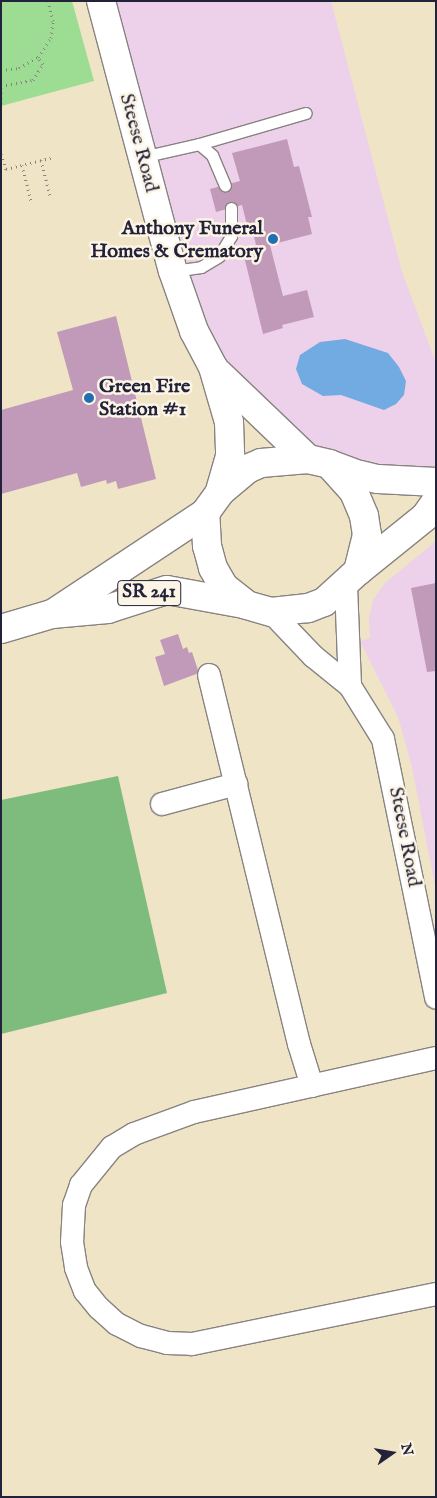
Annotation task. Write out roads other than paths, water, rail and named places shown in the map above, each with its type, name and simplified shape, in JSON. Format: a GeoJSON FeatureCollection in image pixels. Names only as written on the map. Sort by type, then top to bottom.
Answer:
{"type":"FeatureCollection","features":[{"type":"Feature","properties":{"kind":"main road","name":"Steese Road"},"geometry":{"type":"LineString","coordinates":[[101,1],[173,271],[194,331],[213,368],[231,436],[230,456],[212,503]]}},
{"type":"Feature","properties":{"kind":"main road","name":"Steese Road"},"geometry":{"type":"LineString","coordinates":[[213,368],[318,462]]}},
{"type":"Feature","properties":{"kind":"main road","name":"SR 241"},"geometry":{"type":"LineString","coordinates":[[52,614],[212,503],[247,469],[261,463],[318,462],[360,476],[394,482],[436,482]]}},
{"type":"Feature","properties":{"kind":"main road"},"geometry":{"type":"LineString","coordinates":[[318,462],[354,492],[364,516],[366,535],[352,578]]}},
{"type":"Feature","properties":{"kind":"main road","name":"SR 241"},"geometry":{"type":"LineString","coordinates":[[1,629],[52,614],[108,609],[167,590],[259,608],[308,608],[324,602],[425,517],[436,501]]}},
{"type":"Feature","properties":{"kind":"main road"},"geometry":{"type":"LineString","coordinates":[[212,503],[207,546],[213,568],[224,587],[259,608]]}},
{"type":"Feature","properties":{"kind":"street"},"geometry":{"type":"LineString","coordinates":[[350,686],[352,578]]}},
{"type":"Feature","properties":{"kind":"street","name":"Steese Road"},"geometry":{"type":"LineString","coordinates":[[259,608],[350,686],[375,722],[389,756],[436,998]]}},
{"type":"Feature","properties":{"kind":"street"},"geometry":{"type":"LineString","coordinates":[[209,675],[299,1044],[312,1086]]}},
{"type":"Feature","properties":{"kind":"street"},"geometry":{"type":"LineString","coordinates":[[162,804],[236,784]]}},
{"type":"Feature","properties":{"kind":"street"},"geometry":{"type":"LineString","coordinates":[[436,1058],[194,1112],[134,1134],[112,1147],[81,1185],[74,1205],[72,1242],[76,1268],[85,1291],[117,1324],[141,1336],[167,1343],[192,1344],[436,1294]]}},
{"type":"Feature","properties":{"kind":"lane"},"geometry":{"type":"LineString","coordinates":[[142,157],[199,144],[306,113]]}},
{"type":"Feature","properties":{"kind":"lane"},"geometry":{"type":"LineString","coordinates":[[199,144],[212,155],[225,185]]}},
{"type":"Feature","properties":{"kind":"lane"},"geometry":{"type":"LineString","coordinates":[[173,271],[201,267],[219,256],[231,236],[231,208]]}},
{"type":"Feature","properties":{"kind":"water"},"geometry":{"type":"Polygon","coordinates":[[[345,339],[388,353],[399,367],[406,381],[404,395],[396,404],[384,410],[341,395],[323,396],[302,384],[296,369],[300,355],[320,342],[345,339]]]}},
{"type":"Feature","properties":{"kind":"place","name":"Anthony Funeral Homes & Crematory"},"geometry":{"type":"Point","coordinates":[273,239]}},
{"type":"Feature","properties":{"kind":"place","name":"Green Fire Station #1"},"geometry":{"type":"Point","coordinates":[89,398]}}]}
